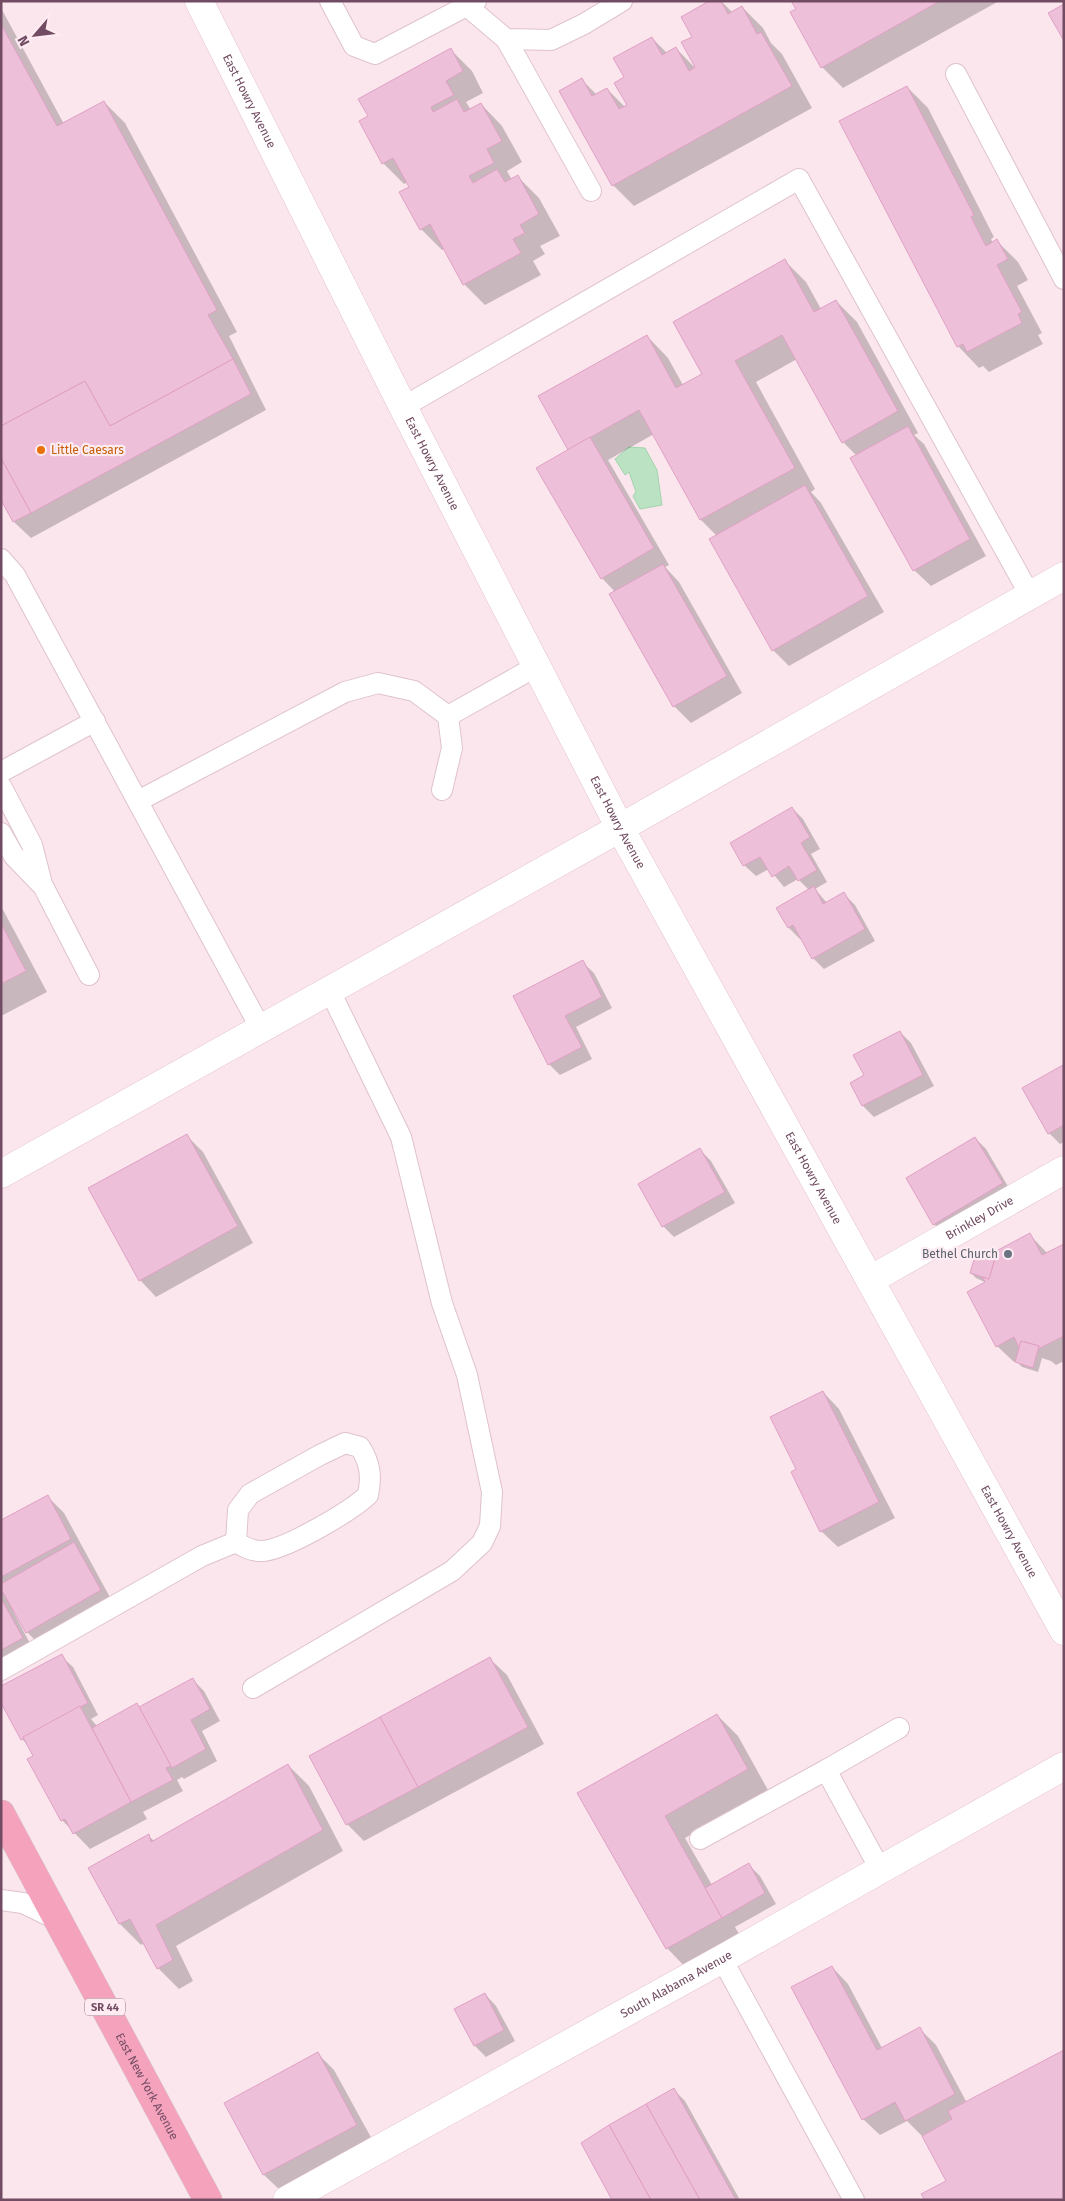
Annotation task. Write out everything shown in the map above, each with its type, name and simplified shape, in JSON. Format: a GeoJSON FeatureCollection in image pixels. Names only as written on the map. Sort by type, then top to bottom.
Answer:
{"type":"FeatureCollection","features":[{"type":"Feature","properties":{"kind":"main road","name":"East New York Avenue"},"geometry":{"type":"LineString","coordinates":[[1,1814],[208,2200]]}},
{"type":"Feature","properties":{"kind":"street","name":"East Howry Avenue"},"geometry":{"type":"LineString","coordinates":[[199,1],[403,407],[620,828],[1064,1631]]}},
{"type":"Feature","properties":{"kind":"street"},"geometry":{"type":"LineString","coordinates":[[1,1174],[620,828],[1064,576]]}},
{"type":"Feature","properties":{"kind":"street","name":"Brinkley Drive"},"geometry":{"type":"LineString","coordinates":[[870,1280],[1064,1170]]}},
{"type":"Feature","properties":{"kind":"street","name":"South Alabama Avenue"},"geometry":{"type":"LineString","coordinates":[[287,2200],[722,1959],[1064,1766]]}},
{"type":"Feature","properties":{"kind":"lane"},"geometry":{"type":"LineString","coordinates":[[330,1],[354,46],[375,54],[471,4],[506,39],[591,191]]}},
{"type":"Feature","properties":{"kind":"lane"},"geometry":{"type":"LineString","coordinates":[[506,39],[551,40],[584,24],[622,1]]}},
{"type":"Feature","properties":{"kind":"lane"},"geometry":{"type":"LineString","coordinates":[[956,74],[1064,279]]}},
{"type":"Feature","properties":{"kind":"lane"},"geometry":{"type":"LineString","coordinates":[[403,407],[800,179],[1030,595]]}},
{"type":"Feature","properties":{"kind":"lane"},"geometry":{"type":"LineString","coordinates":[[1,559],[15,575],[262,1029]]}},
{"type":"Feature","properties":{"kind":"lane"},"geometry":{"type":"LineString","coordinates":[[448,716],[537,666]]}},
{"type":"Feature","properties":{"kind":"lane"},"geometry":{"type":"LineString","coordinates":[[138,801],[345,692],[378,683],[414,691],[448,716],[452,748],[442,790]]}},
{"type":"Feature","properties":{"kind":"lane"},"geometry":{"type":"LineString","coordinates":[[1,772],[95,721]]}},
{"type":"Feature","properties":{"kind":"lane"},"geometry":{"type":"LineString","coordinates":[[1,786],[32,845],[42,884],[89,974]]}},
{"type":"Feature","properties":{"kind":"lane"},"geometry":{"type":"LineString","coordinates":[[1,834],[14,856],[42,884]]}},
{"type":"Feature","properties":{"kind":"lane"},"geometry":{"type":"LineString","coordinates":[[253,1688],[452,1571],[482,1543],[490,1526],[492,1492],[467,1375],[442,1303],[401,1137],[330,991]]}},
{"type":"Feature","properties":{"kind":"lane"},"geometry":{"type":"LineString","coordinates":[[345,1443],[360,1447],[366,1456],[371,1482],[368,1495],[357,1505],[288,1543],[263,1551],[249,1550],[236,1542],[238,1510],[250,1494],[345,1443]]}},
{"type":"Feature","properties":{"kind":"lane"},"geometry":{"type":"LineString","coordinates":[[1,1670],[202,1556],[236,1542]]}},
{"type":"Feature","properties":{"kind":"lane"},"geometry":{"type":"LineString","coordinates":[[700,1839],[899,1728]]}},
{"type":"Feature","properties":{"kind":"lane"},"geometry":{"type":"LineString","coordinates":[[826,1770],[880,1870]]}},
{"type":"Feature","properties":{"kind":"lane"},"geometry":{"type":"LineString","coordinates":[[1,1900],[23,1903],[58,1920]]}},
{"type":"Feature","properties":{"kind":"lane"},"geometry":{"type":"LineString","coordinates":[[722,1959],[854,2200]]}},
{"type":"Feature","properties":{"kind":"shaded area"},"geometry":{"type":"Polygon","coordinates":[[[629,447],[645,448],[657,470],[662,505],[640,509],[633,496],[636,492],[629,472],[625,475],[615,459],[629,447]]]}},
{"type":"Feature","properties":{"kind":"building"},"geometry":{"type":"Polygon","coordinates":[[[709,1],[721,1],[728,14],[742,6],[757,34],[761,32],[792,86],[612,186],[559,91],[582,78],[592,96],[607,88],[619,109],[627,105],[614,83],[624,77],[613,58],[652,37],[662,55],[676,47],[689,71],[695,67],[681,42],[692,37],[681,17],[709,1]]]}},
{"type":"Feature","properties":{"kind":"building"},"geometry":{"type":"Polygon","coordinates":[[[791,1],[940,1],[821,68],[790,12],[796,9],[791,1]]]}},
{"type":"Feature","properties":{"kind":"building"},"geometry":{"type":"Polygon","coordinates":[[[1064,4],[1064,41],[1048,13],[1064,4]]]}},
{"type":"Feature","properties":{"kind":"building"},"geometry":{"type":"Polygon","coordinates":[[[1,24],[57,126],[104,101],[217,310],[208,315],[233,359],[110,426],[85,381],[1,426],[1,24]]]}},
{"type":"Feature","properties":{"kind":"building"},"geometry":{"type":"Polygon","coordinates":[[[451,48],[463,71],[446,81],[454,95],[431,107],[433,112],[457,99],[464,112],[481,103],[502,141],[487,149],[494,163],[469,176],[473,183],[497,169],[505,182],[518,175],[539,214],[520,225],[525,233],[513,239],[521,253],[463,285],[430,224],[420,230],[399,192],[409,187],[393,158],[382,164],[359,121],[368,116],[358,99],[451,48]]]}},
{"type":"Feature","properties":{"kind":"building"},"geometry":{"type":"Polygon","coordinates":[[[907,86],[974,215],[971,217],[986,246],[997,239],[1008,259],[997,265],[1022,312],[1018,314],[1022,323],[967,352],[963,344],[957,347],[839,121],[907,86]]]}},
{"type":"Feature","properties":{"kind":"building"},"geometry":{"type":"Polygon","coordinates":[[[785,259],[814,312],[836,300],[898,411],[842,443],[782,335],[735,361],[795,468],[700,520],[639,410],[568,450],[538,396],[647,335],[676,388],[702,374],[673,322],[785,259]]]}},
{"type":"Feature","properties":{"kind":"building"},"geometry":{"type":"Polygon","coordinates":[[[233,359],[251,394],[31,513],[1,458],[1,426],[85,381],[110,426],[233,359]]]}},
{"type":"Feature","properties":{"kind":"building"},"geometry":{"type":"Polygon","coordinates":[[[908,426],[970,539],[913,571],[850,458],[908,426]]]}},
{"type":"Feature","properties":{"kind":"building"},"geometry":{"type":"Polygon","coordinates":[[[590,437],[654,548],[601,579],[536,468],[590,437]]]}},
{"type":"Feature","properties":{"kind":"building"},"geometry":{"type":"Polygon","coordinates":[[[1,458],[31,513],[13,522],[1,500],[1,458]]]}},
{"type":"Feature","properties":{"kind":"building"},"geometry":{"type":"Polygon","coordinates":[[[805,485],[868,596],[772,651],[709,539],[805,485]]]}},
{"type":"Feature","properties":{"kind":"building"},"geometry":{"type":"Polygon","coordinates":[[[663,564],[727,676],[673,707],[609,594],[663,564]]]}},
{"type":"Feature","properties":{"kind":"building"},"geometry":{"type":"Polygon","coordinates":[[[792,807],[810,837],[801,843],[817,870],[798,881],[789,866],[772,877],[760,857],[743,866],[730,843],[792,807]]]}},
{"type":"Feature","properties":{"kind":"building"},"geometry":{"type":"Polygon","coordinates":[[[814,886],[823,904],[844,892],[865,929],[812,959],[793,925],[788,928],[776,908],[814,886]]]}},
{"type":"Feature","properties":{"kind":"building"},"geometry":{"type":"Polygon","coordinates":[[[1,923],[26,971],[1,984],[1,923]]]}},
{"type":"Feature","properties":{"kind":"building"},"geometry":{"type":"Polygon","coordinates":[[[583,960],[602,997],[565,1016],[582,1047],[548,1065],[513,996],[583,960]]]}},
{"type":"Feature","properties":{"kind":"building"},"geometry":{"type":"Polygon","coordinates":[[[900,1031],[923,1075],[862,1106],[850,1083],[864,1075],[853,1055],[900,1031]]]}},
{"type":"Feature","properties":{"kind":"building"},"geometry":{"type":"Polygon","coordinates":[[[1063,1065],[1064,1125],[1048,1134],[1022,1088],[1063,1065]]]}},
{"type":"Feature","properties":{"kind":"building"},"geometry":{"type":"Polygon","coordinates":[[[187,1134],[238,1226],[139,1281],[88,1188],[187,1134]]]}},
{"type":"Feature","properties":{"kind":"building"},"geometry":{"type":"Polygon","coordinates":[[[975,1137],[1003,1183],[933,1225],[906,1178],[975,1137]]]}},
{"type":"Feature","properties":{"kind":"building"},"geometry":{"type":"Polygon","coordinates":[[[700,1148],[725,1192],[662,1227],[638,1184],[700,1148]]]}},
{"type":"Feature","properties":{"kind":"building"},"geometry":{"type":"Polygon","coordinates":[[[1030,1233],[1042,1255],[1064,1244],[1064,1336],[1038,1349],[1039,1346],[1021,1341],[1019,1348],[1014,1337],[996,1347],[967,1292],[985,1282],[982,1277],[989,1279],[995,1258],[987,1256],[1030,1233]]]}},
{"type":"Feature","properties":{"kind":"building"},"geometry":{"type":"Polygon","coordinates":[[[976,1253],[995,1258],[989,1279],[970,1273],[976,1253]]]}},
{"type":"Feature","properties":{"kind":"building"},"geometry":{"type":"Polygon","coordinates":[[[1021,1341],[1039,1346],[1033,1368],[1015,1362],[1021,1341]]]}},
{"type":"Feature","properties":{"kind":"building"},"geometry":{"type":"Polygon","coordinates":[[[823,1391],[879,1502],[820,1532],[791,1472],[796,1469],[770,1417],[823,1391]]]}},
{"type":"Feature","properties":{"kind":"building"},"geometry":{"type":"Polygon","coordinates":[[[48,1495],[71,1539],[1,1577],[1,1520],[48,1495]]]}},
{"type":"Feature","properties":{"kind":"building"},"geometry":{"type":"Polygon","coordinates":[[[74,1542],[101,1590],[26,1633],[1,1589],[1,1584],[74,1542]]]}},
{"type":"Feature","properties":{"kind":"building"},"geometry":{"type":"Polygon","coordinates":[[[1,1598],[23,1638],[1,1650],[1,1598]]]}},
{"type":"Feature","properties":{"kind":"building"},"geometry":{"type":"Polygon","coordinates":[[[62,1654],[88,1703],[21,1740],[1,1703],[1,1686],[62,1654]]]}},
{"type":"Feature","properties":{"kind":"building"},"geometry":{"type":"Polygon","coordinates":[[[490,1657],[528,1727],[418,1787],[380,1717],[490,1657]]]}},
{"type":"Feature","properties":{"kind":"building"},"geometry":{"type":"Polygon","coordinates":[[[193,1678],[210,1709],[191,1720],[206,1749],[172,1768],[139,1707],[193,1678]]]}},
{"type":"Feature","properties":{"kind":"building"},"geometry":{"type":"Polygon","coordinates":[[[137,1703],[171,1766],[166,1768],[173,1780],[131,1802],[92,1728],[137,1703]]]}},
{"type":"Feature","properties":{"kind":"building"},"geometry":{"type":"Polygon","coordinates":[[[80,1706],[131,1802],[73,1834],[65,1819],[61,1821],[27,1759],[33,1756],[23,1737],[80,1706]]]}},
{"type":"Feature","properties":{"kind":"building"},"geometry":{"type":"Polygon","coordinates":[[[717,1714],[748,1769],[665,1816],[722,1918],[666,1949],[577,1793],[717,1714]]]}},
{"type":"Feature","properties":{"kind":"building"},"geometry":{"type":"Polygon","coordinates":[[[380,1717],[418,1787],[346,1825],[309,1756],[380,1717]]]}},
{"type":"Feature","properties":{"kind":"building"},"geometry":{"type":"Polygon","coordinates":[[[288,1764],[323,1830],[156,1925],[173,1960],[157,1969],[130,1919],[119,1924],[88,1868],[149,1834],[151,1842],[288,1764]]]}},
{"type":"Feature","properties":{"kind":"building"},"geometry":{"type":"Polygon","coordinates":[[[749,1863],[765,1893],[722,1918],[705,1888],[749,1863]]]}},
{"type":"Feature","properties":{"kind":"building"},"geometry":{"type":"Polygon","coordinates":[[[832,1966],[877,2050],[920,2027],[955,2094],[905,2121],[895,2102],[862,2120],[791,1987],[832,1966]]]}},
{"type":"Feature","properties":{"kind":"building"},"geometry":{"type":"Polygon","coordinates":[[[485,1993],[504,2030],[474,2046],[454,2009],[485,1993]]]}},
{"type":"Feature","properties":{"kind":"building"},"geometry":{"type":"Polygon","coordinates":[[[1064,2050],[1064,2200],[925,2200],[921,2194],[946,2181],[922,2136],[952,2119],[948,2111],[1064,2050]]]}},
{"type":"Feature","properties":{"kind":"building"},"geometry":{"type":"Polygon","coordinates":[[[318,2052],[357,2125],[263,2175],[224,2103],[318,2052]]]}},
{"type":"Feature","properties":{"kind":"building"},"geometry":{"type":"Polygon","coordinates":[[[674,2088],[736,2200],[700,2200],[646,2104],[674,2088]]]}},
{"type":"Feature","properties":{"kind":"building"},"geometry":{"type":"Polygon","coordinates":[[[646,2104],[700,2200],[651,2200],[609,2125],[646,2104]]]}},
{"type":"Feature","properties":{"kind":"building"},"geometry":{"type":"Polygon","coordinates":[[[609,2125],[651,2200],[612,2200],[581,2143],[609,2125]]]}},
{"type":"Feature","properties":{"kind":"place","name":"Little Caesars"},"geometry":{"type":"Point","coordinates":[41,450]}},
{"type":"Feature","properties":{"kind":"place","name":"Bethel Church"},"geometry":{"type":"Point","coordinates":[1008,1254]}}]}
